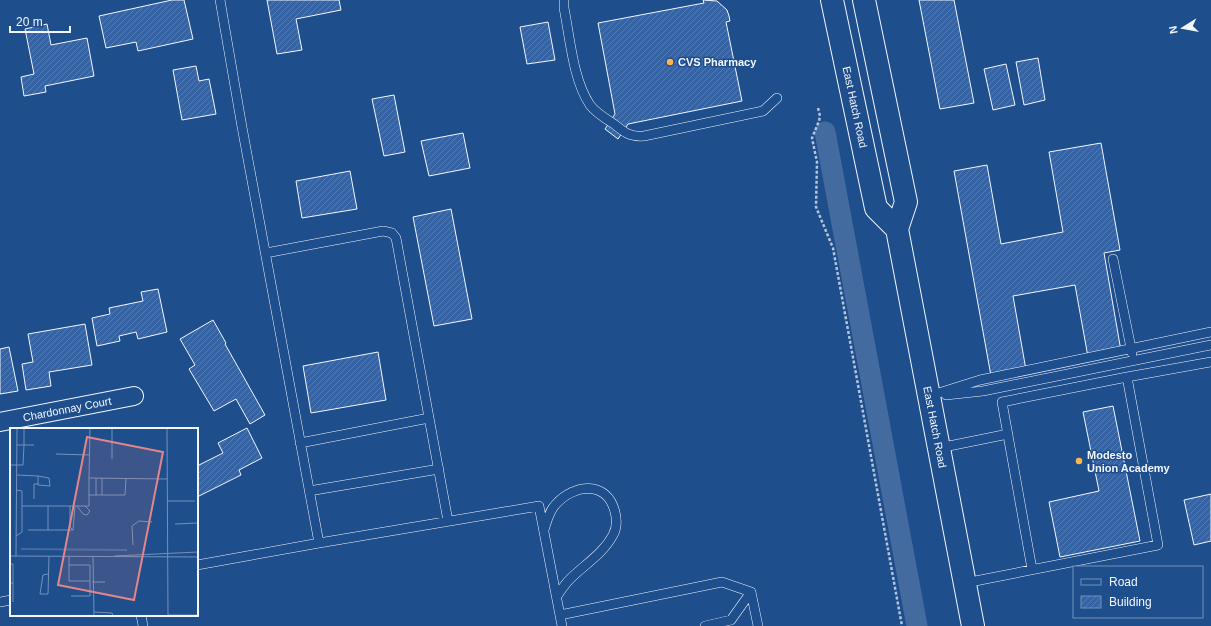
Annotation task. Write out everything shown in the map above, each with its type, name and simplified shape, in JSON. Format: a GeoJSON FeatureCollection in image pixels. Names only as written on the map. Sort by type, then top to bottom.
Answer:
{"type":"FeatureCollection","features":[{"type":"Feature","properties":{"kind":"main road","name":"East Hatch Road"},"geometry":{"type":"LineString","coordinates":[[832,0],[876,208],[897,229]]}},
{"type":"Feature","properties":{"kind":"main road","name":"East Hatch Road"},"geometry":{"type":"LineString","coordinates":[[864,0],[906,202],[897,229],[973,626]]}},
{"type":"Feature","properties":{"kind":"street","name":"Chardonnay Court"},"geometry":{"type":"LineString","coordinates":[[0,422],[134,396]]}},
{"type":"Feature","properties":{"kind":"lane"},"geometry":{"type":"LineString","coordinates":[[220,0],[308,492],[319,543]]}},
{"type":"Feature","properties":{"kind":"lane"},"geometry":{"type":"LineString","coordinates":[[564,0],[564,8],[578,82],[590,106],[629,135],[644,136],[763,111],[777,98]]}},
{"type":"Feature","properties":{"kind":"lane"},"geometry":{"type":"LineString","coordinates":[[266,253],[383,231],[392,233],[396,238],[448,521]]}},
{"type":"Feature","properties":{"kind":"lane"},"geometry":{"type":"LineString","coordinates":[[1113,259],[1133,361]]}},
{"type":"Feature","properties":{"kind":"lane"},"geometry":{"type":"LineString","coordinates":[[929,396],[980,380],[1211,332]]}},
{"type":"Feature","properties":{"kind":"lane"},"geometry":{"type":"LineString","coordinates":[[929,396],[983,391],[1211,345]]}},
{"type":"Feature","properties":{"kind":"lane"},"geometry":{"type":"LineString","coordinates":[[1032,569],[1002,402],[1211,362]]}},
{"type":"Feature","properties":{"kind":"lane"},"geometry":{"type":"LineString","coordinates":[[965,583],[1158,545],[1127,377]]}},
{"type":"Feature","properties":{"kind":"lane"},"geometry":{"type":"LineString","coordinates":[[300,443],[429,418]]}},
{"type":"Feature","properties":{"kind":"lane"},"geometry":{"type":"LineString","coordinates":[[939,448],[1008,434]]}},
{"type":"Feature","properties":{"kind":"lane"},"geometry":{"type":"LineString","coordinates":[[308,492],[439,469]]}},
{"type":"Feature","properties":{"kind":"lane"},"geometry":{"type":"LineString","coordinates":[[544,531],[549,516],[555,505],[565,496],[574,491],[584,488],[595,489],[605,494],[613,503],[617,518],[616,529],[613,536],[604,548],[570,580],[556,596]]}},
{"type":"Feature","properties":{"kind":"lane"},"geometry":{"type":"LineString","coordinates":[[198,566],[319,543],[539,506],[562,626]]}},
{"type":"Feature","properties":{"kind":"lane"},"geometry":{"type":"LineString","coordinates":[[560,615],[722,582],[751,592]]}},
{"type":"Feature","properties":{"kind":"lane"},"geometry":{"type":"LineString","coordinates":[[705,626],[731,620],[751,592]]}},
{"type":"Feature","properties":{"kind":"lane"},"geometry":{"type":"LineString","coordinates":[[751,592],[758,626]]}},
{"type":"Feature","properties":{"kind":"lane"},"geometry":{"type":"LineString","coordinates":[[0,602],[10,600]]}},
{"type":"Feature","properties":{"kind":"lane"},"geometry":{"type":"LineString","coordinates":[[141,616],[143,626]]}},
{"type":"Feature","properties":{"kind":"path"},"geometry":{"type":"LineString","coordinates":[[818,108],[820,116],[819,121],[812,138],[817,162],[816,207],[833,248],[902,626]]}},
{"type":"Feature","properties":{"kind":"building"},"geometry":{"type":"Polygon","coordinates":[[[172,0],[184,0],[193,39],[138,51],[136,42],[106,48],[99,16],[172,0]]]}},
{"type":"Feature","properties":{"kind":"building"},"geometry":{"type":"Polygon","coordinates":[[[267,0],[339,0],[341,10],[296,19],[302,50],[277,54],[267,0]]]}},
{"type":"Feature","properties":{"kind":"building","name":"CVS Pharmacy"},"geometry":{"type":"Polygon","coordinates":[[[703,0],[717,1],[727,10],[730,21],[726,22],[742,101],[628,124],[618,139],[605,129],[615,114],[598,23],[704,3],[703,0]]]}},
{"type":"Feature","properties":{"kind":"building"},"geometry":{"type":"Polygon","coordinates":[[[919,0],[954,0],[974,103],[940,109],[919,0]]]}},
{"type":"Feature","properties":{"kind":"building"},"geometry":{"type":"Polygon","coordinates":[[[548,22],[555,60],[527,64],[520,27],[548,22]]]}},
{"type":"Feature","properties":{"kind":"building"},"geometry":{"type":"Polygon","coordinates":[[[47,24],[51,45],[87,38],[94,76],[45,86],[46,92],[24,96],[21,77],[34,74],[25,29],[47,24]]]}},
{"type":"Feature","properties":{"kind":"building"},"geometry":{"type":"Polygon","coordinates":[[[1038,58],[1045,100],[1024,105],[1016,62],[1038,58]]]}},
{"type":"Feature","properties":{"kind":"building"},"geometry":{"type":"Polygon","coordinates":[[[1006,64],[1015,105],[993,110],[984,69],[1006,64]]]}},
{"type":"Feature","properties":{"kind":"building"},"geometry":{"type":"Polygon","coordinates":[[[196,66],[199,81],[209,79],[216,114],[182,120],[173,70],[196,66]]]}},
{"type":"Feature","properties":{"kind":"building"},"geometry":{"type":"Polygon","coordinates":[[[394,95],[405,152],[384,156],[372,99],[394,95]]]}},
{"type":"Feature","properties":{"kind":"building"},"geometry":{"type":"Polygon","coordinates":[[[463,133],[470,168],[429,176],[421,141],[463,133]]]}},
{"type":"Feature","properties":{"kind":"building"},"geometry":{"type":"Polygon","coordinates":[[[1101,143],[1120,250],[1104,253],[1121,351],[1088,357],[1075,285],[1013,296],[1026,370],[991,376],[954,171],[987,165],[1001,244],[1063,232],[1049,152],[1101,143]]]}},
{"type":"Feature","properties":{"kind":"building"},"geometry":{"type":"Polygon","coordinates":[[[350,171],[357,209],[302,218],[296,181],[350,171]]]}},
{"type":"Feature","properties":{"kind":"building"},"geometry":{"type":"Polygon","coordinates":[[[451,209],[472,319],[434,326],[413,217],[451,209]]]}},
{"type":"Feature","properties":{"kind":"building"},"geometry":{"type":"Polygon","coordinates":[[[158,289],[167,332],[138,339],[136,332],[119,336],[120,341],[97,346],[92,318],[110,314],[109,308],[143,301],[141,292],[158,289]]]}},
{"type":"Feature","properties":{"kind":"building"},"geometry":{"type":"Polygon","coordinates":[[[213,320],[265,415],[250,424],[236,399],[214,411],[189,369],[195,365],[180,339],[213,320]]]}},
{"type":"Feature","properties":{"kind":"building"},"geometry":{"type":"Polygon","coordinates":[[[85,324],[92,365],[49,372],[51,386],[26,390],[22,364],[33,362],[28,334],[85,324]]]}},
{"type":"Feature","properties":{"kind":"building"},"geometry":{"type":"Polygon","coordinates":[[[9,347],[18,391],[0,394],[0,349],[9,347]]]}},
{"type":"Feature","properties":{"kind":"building"},"geometry":{"type":"Polygon","coordinates":[[[378,352],[386,400],[311,413],[303,366],[378,352]]]}},
{"type":"Feature","properties":{"kind":"building"},"geometry":{"type":"Polygon","coordinates":[[[1113,406],[1140,541],[1060,557],[1049,502],[1099,491],[1083,412],[1113,406]]]}},
{"type":"Feature","properties":{"kind":"building"},"geometry":{"type":"Polygon","coordinates":[[[247,428],[262,458],[239,470],[241,475],[198,496],[198,466],[223,453],[218,443],[247,428]]]}},
{"type":"Feature","properties":{"kind":"building"},"geometry":{"type":"Polygon","coordinates":[[[1211,494],[1211,541],[1194,545],[1184,500],[1211,494]]]}},
{"type":"Feature","properties":{"kind":"waterway"},"geometry":{"type":"LineString","coordinates":[[825,132],[917,626]]}},
{"type":"Feature","properties":{"kind":"place","name":"CVS Pharmacy"},"geometry":{"type":"Point","coordinates":[670,62]}},
{"type":"Feature","properties":{"kind":"place","name":"Modesto Union Academy"},"geometry":{"type":"Point","coordinates":[1079,461]}}]}
